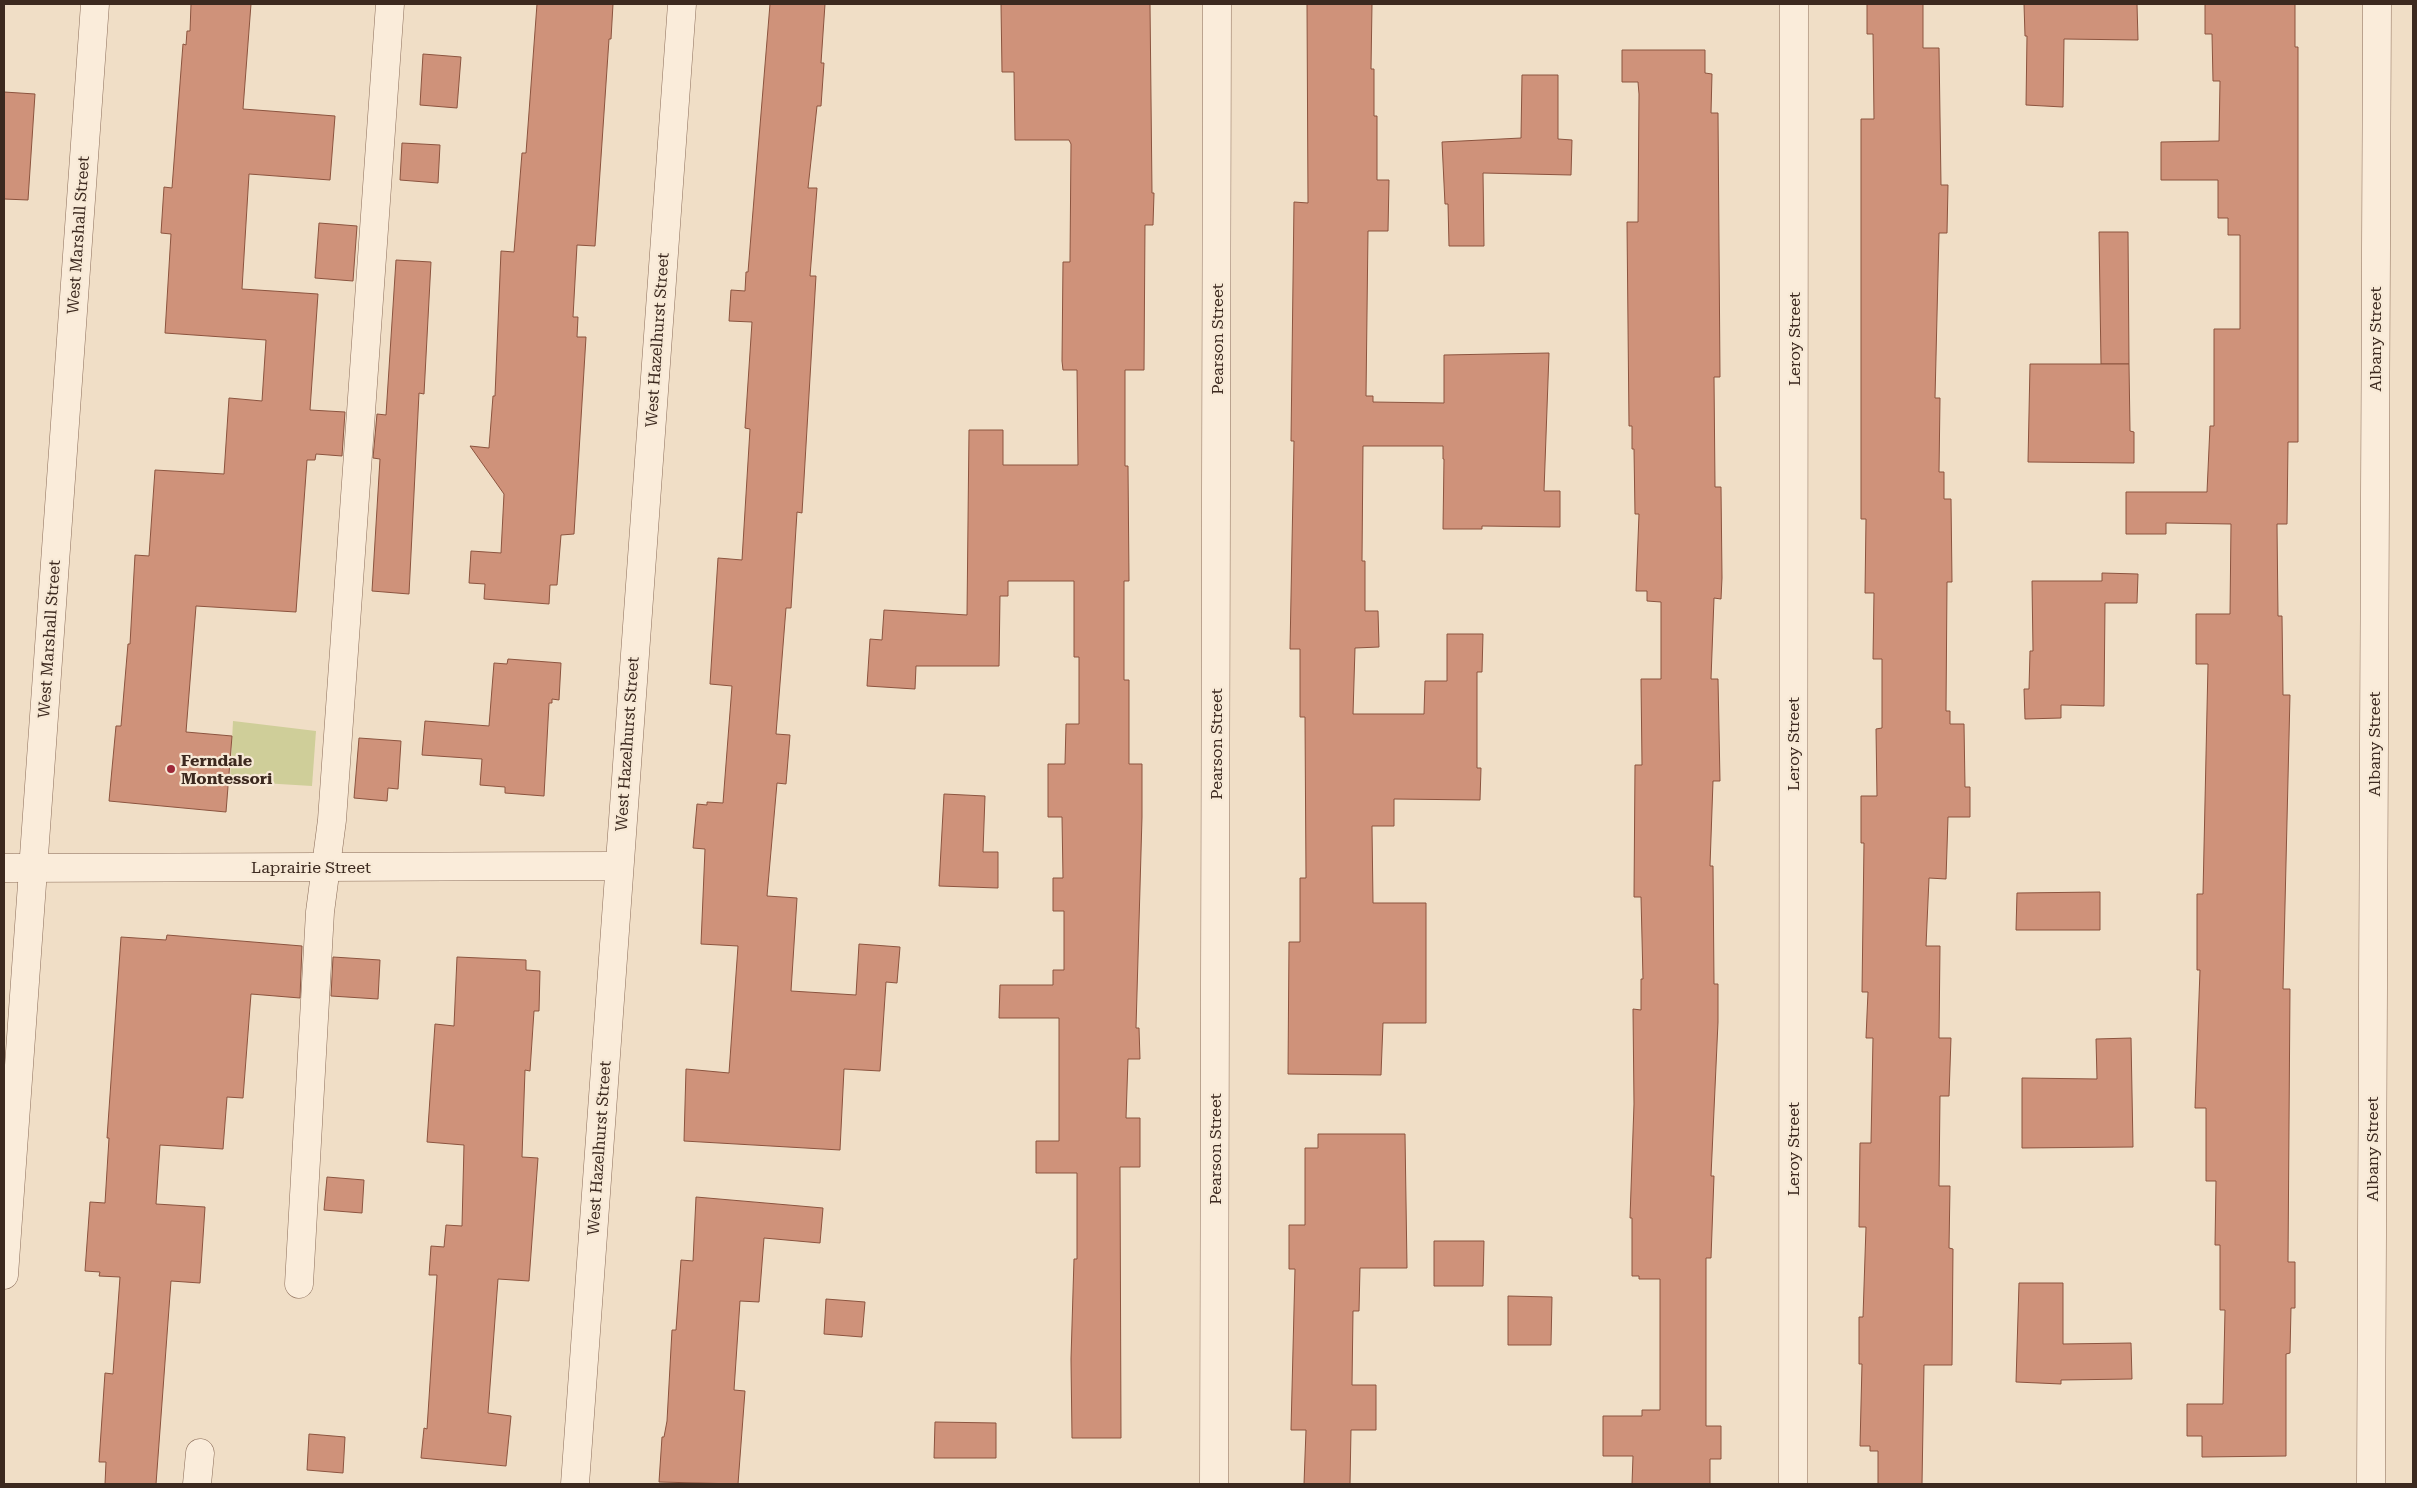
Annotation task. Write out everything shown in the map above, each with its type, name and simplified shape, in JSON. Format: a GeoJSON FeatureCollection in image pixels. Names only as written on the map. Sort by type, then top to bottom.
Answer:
{"type":"FeatureCollection","features":[{"type":"Feature","properties":{"kind":"street","name":"West Marshall Street"},"geometry":{"type":"LineString","coordinates":[[4,1275],[95,4]]}},
{"type":"Feature","properties":{"kind":"street"},"geometry":{"type":"LineString","coordinates":[[299,1284],[320,912],[333,810],[390,4]]}},
{"type":"Feature","properties":{"kind":"street","name":"West Hazelhurst Street"},"geometry":{"type":"LineString","coordinates":[[575,1484],[618,866],[682,4]]}},
{"type":"Feature","properties":{"kind":"street","name":"Pearson Street"},"geometry":{"type":"LineString","coordinates":[[1214,1484],[1217,4]]}},
{"type":"Feature","properties":{"kind":"street","name":"Leroy Street"},"geometry":{"type":"LineString","coordinates":[[1793,1484],[1794,4]]}},
{"type":"Feature","properties":{"kind":"street","name":"Albany Street"},"geometry":{"type":"LineString","coordinates":[[2370,1484],[2377,4]]}},
{"type":"Feature","properties":{"kind":"street","name":"Laprairie Street"},"geometry":{"type":"LineString","coordinates":[[4,868],[618,866]]}},
{"type":"Feature","properties":{"kind":"street"},"geometry":{"type":"LineString","coordinates":[[197,1484],[200,1453]]}},
{"type":"Feature","properties":{"kind":"shaded area"},"geometry":{"type":"Polygon","coordinates":[[[233,721],[316,731],[312,786],[230,781],[233,721]]]}},
{"type":"Feature","properties":{"kind":"building"},"geometry":{"type":"Polygon","coordinates":[[[191,4],[251,4],[243,109],[335,116],[330,180],[249,174],[242,289],[318,294],[310,410],[345,412],[342,456],[316,454],[315,460],[307,460],[296,612],[196,606],[186,732],[232,736],[226,812],[109,801],[116,726],[121,726],[128,644],[130,644],[135,555],[149,556],[155,470],[224,474],[229,398],[262,401],[266,340],[165,333],[171,234],[161,233],[164,187],[172,188],[183,44],[186,45],[187,31],[190,31],[191,4]]]}},
{"type":"Feature","properties":{"kind":"building"},"geometry":{"type":"Polygon","coordinates":[[[537,4],[613,4],[595,246],[577,245],[573,317],[578,317],[577,337],[586,337],[574,534],[561,535],[557,585],[550,585],[549,604],[484,599],[485,584],[469,583],[471,551],[501,553],[504,494],[470,446],[489,448],[493,396],[495,396],[501,251],[514,252],[522,153],[526,153],[537,4]]]}},
{"type":"Feature","properties":{"kind":"building"},"geometry":{"type":"Polygon","coordinates":[[[770,4],[825,4],[821,63],[824,63],[821,106],[817,106],[808,188],[817,188],[810,276],[816,276],[802,513],[797,512],[791,608],[786,608],[776,734],[790,735],[786,784],[777,783],[767,896],[797,898],[791,991],[856,995],[859,944],[900,947],[897,983],[886,982],[880,1071],[844,1069],[840,1150],[684,1141],[686,1069],[729,1073],[738,946],[701,944],[705,849],[693,848],[697,804],[707,805],[707,802],[723,803],[732,686],[710,684],[718,558],[742,560],[750,429],[745,428],[752,322],[729,321],[731,290],[745,291],[746,272],[748,272],[770,4]]]}},
{"type":"Feature","properties":{"kind":"building"},"geometry":{"type":"Polygon","coordinates":[[[1001,4],[1150,4],[1152,193],[1154,193],[1153,225],[1145,225],[1144,370],[1125,370],[1125,466],[1128,466],[1129,581],[1124,581],[1124,680],[1129,680],[1129,764],[1142,764],[1142,817],[1136,1028],[1139,1028],[1140,1059],[1128,1059],[1126,1118],[1140,1118],[1140,1167],[1120,1167],[1121,1438],[1072,1438],[1071,1359],[1074,1259],[1077,1259],[1077,1173],[1036,1173],[1036,1141],[1059,1141],[1059,1018],[999,1018],[1000,985],[1053,985],[1053,970],[1064,970],[1064,911],[1053,911],[1053,878],[1063,878],[1062,817],[1048,817],[1048,764],[1065,764],[1066,724],[1079,724],[1079,657],[1074,657],[1074,581],[1008,581],[1008,596],[1000,596],[999,666],[916,666],[915,689],[867,686],[870,639],[882,640],[884,610],[967,615],[969,430],[1003,430],[1003,465],[1078,465],[1077,370],[1063,370],[1062,361],[1063,262],[1070,262],[1071,144],[1069,140],[1015,140],[1014,72],[1002,72],[1001,4]]]}},
{"type":"Feature","properties":{"kind":"building"},"geometry":{"type":"Polygon","coordinates":[[[1307,4],[1372,4],[1371,69],[1374,69],[1374,116],[1377,116],[1377,180],[1389,180],[1388,231],[1368,231],[1366,396],[1373,396],[1373,402],[1444,403],[1444,355],[1549,353],[1544,491],[1560,491],[1560,527],[1482,526],[1482,529],[1443,529],[1443,446],[1363,446],[1362,561],[1365,561],[1365,611],[1378,611],[1379,647],[1355,648],[1353,714],[1424,714],[1425,681],[1447,681],[1447,634],[1483,634],[1482,672],[1477,672],[1477,768],[1481,768],[1480,800],[1394,799],[1394,826],[1372,826],[1373,903],[1426,903],[1426,1023],[1383,1023],[1381,1075],[1288,1074],[1289,942],[1300,942],[1300,878],[1306,878],[1305,717],[1300,717],[1300,649],[1290,649],[1294,441],[1291,441],[1294,202],[1308,203],[1307,4]]]}},
{"type":"Feature","properties":{"kind":"building"},"geometry":{"type":"Polygon","coordinates":[[[1867,4],[1923,4],[1923,48],[1939,48],[1941,185],[1948,185],[1947,233],[1939,233],[1935,398],[1940,398],[1939,472],[1944,472],[1944,499],[1951,499],[1952,582],[1947,582],[1946,711],[1950,711],[1950,724],[1964,724],[1965,787],[1970,787],[1970,817],[1948,817],[1946,879],[1929,878],[1926,946],[1940,946],[1939,1038],[1951,1038],[1949,1096],[1940,1096],[1939,1186],[1950,1186],[1949,1248],[1953,1249],[1952,1365],[1924,1365],[1922,1484],[1878,1484],[1878,1451],[1870,1451],[1870,1446],[1860,1446],[1862,1364],[1859,1364],[1859,1317],[1863,1317],[1866,1227],[1859,1227],[1860,1143],[1871,1143],[1873,1038],[1866,1038],[1868,992],[1862,992],[1864,843],[1861,843],[1861,796],[1877,796],[1876,729],[1882,728],[1882,659],[1873,659],[1874,593],[1865,593],[1866,519],[1861,519],[1861,119],[1874,119],[1873,34],[1867,34],[1867,4]]]}},
{"type":"Feature","properties":{"kind":"building"},"geometry":{"type":"Polygon","coordinates":[[[2024,4],[2137,4],[2138,40],[2064,39],[2063,107],[2026,105],[2027,36],[2025,36],[2024,4]]]}},
{"type":"Feature","properties":{"kind":"building"},"geometry":{"type":"Polygon","coordinates":[[[2205,4],[2295,4],[2295,47],[2298,47],[2298,442],[2288,442],[2287,524],[2277,524],[2278,616],[2282,616],[2283,695],[2290,695],[2283,989],[2290,989],[2288,1262],[2295,1262],[2295,1308],[2291,1308],[2290,1353],[2286,1354],[2286,1456],[2202,1457],[2202,1436],[2187,1436],[2187,1404],[2223,1404],[2225,1310],[2220,1310],[2220,1245],[2215,1245],[2216,1181],[2206,1181],[2206,1108],[2195,1108],[2200,970],[2197,970],[2197,894],[2203,894],[2208,664],[2196,664],[2196,614],[2230,614],[2231,524],[2166,523],[2166,534],[2126,534],[2126,492],[2207,492],[2210,426],[2214,426],[2214,329],[2240,329],[2240,235],[2228,235],[2228,218],[2218,218],[2218,180],[2161,180],[2161,142],[2219,141],[2220,81],[2213,81],[2212,34],[2205,34],[2205,4]]]}},
{"type":"Feature","properties":{"kind":"building"},"geometry":{"type":"Polygon","coordinates":[[[1622,50],[1705,50],[1705,73],[1712,74],[1711,113],[1718,113],[1720,377],[1714,377],[1715,487],[1721,487],[1722,578],[1721,599],[1714,598],[1711,679],[1718,679],[1720,781],[1713,781],[1710,866],[1713,866],[1714,984],[1718,984],[1718,1022],[1711,1176],[1714,1176],[1711,1258],[1706,1258],[1706,1426],[1721,1426],[1721,1459],[1710,1459],[1710,1484],[1632,1484],[1633,1456],[1603,1456],[1603,1416],[1642,1416],[1642,1410],[1660,1410],[1660,1279],[1639,1279],[1639,1276],[1632,1276],[1632,1218],[1630,1218],[1634,1104],[1633,1009],[1641,1010],[1641,979],[1643,979],[1641,897],[1634,897],[1635,765],[1642,765],[1641,679],[1661,679],[1661,602],[1647,601],[1647,591],[1636,591],[1639,514],[1635,514],[1634,449],[1632,449],[1632,426],[1629,426],[1627,222],[1638,222],[1639,94],[1638,82],[1622,82],[1622,50]]]}},
{"type":"Feature","properties":{"kind":"building"},"geometry":{"type":"Polygon","coordinates":[[[423,54],[461,57],[457,108],[420,105],[423,54]]]}},
{"type":"Feature","properties":{"kind":"building"},"geometry":{"type":"Polygon","coordinates":[[[1522,75],[1558,75],[1558,139],[1572,140],[1571,175],[1483,173],[1484,246],[1449,246],[1448,204],[1445,204],[1442,142],[1521,138],[1522,75]]]}},
{"type":"Feature","properties":{"kind":"building"},"geometry":{"type":"Polygon","coordinates":[[[4,92],[35,94],[28,200],[4,199],[4,92]]]}},
{"type":"Feature","properties":{"kind":"building"},"geometry":{"type":"Polygon","coordinates":[[[402,143],[440,145],[438,183],[400,180],[402,143]]]}},
{"type":"Feature","properties":{"kind":"building"},"geometry":{"type":"Polygon","coordinates":[[[319,223],[357,226],[353,281],[315,278],[319,223]]]}},
{"type":"Feature","properties":{"kind":"building"},"geometry":{"type":"Polygon","coordinates":[[[2099,232],[2128,232],[2129,364],[2101,364],[2099,232]]]}},
{"type":"Feature","properties":{"kind":"building"},"geometry":{"type":"Polygon","coordinates":[[[396,260],[431,262],[424,394],[419,393],[409,594],[372,591],[380,459],[373,458],[377,414],[386,415],[396,260]]]}},
{"type":"Feature","properties":{"kind":"building"},"geometry":{"type":"Polygon","coordinates":[[[2030,364],[2129,364],[2130,431],[2134,432],[2134,463],[2028,462],[2030,364]]]}},
{"type":"Feature","properties":{"kind":"building"},"geometry":{"type":"Polygon","coordinates":[[[2102,573],[2138,574],[2137,603],[2105,603],[2104,706],[2061,705],[2061,718],[2025,719],[2024,689],[2029,689],[2030,651],[2033,651],[2032,581],[2102,581],[2102,573]]]}},
{"type":"Feature","properties":{"kind":"building"},"geometry":{"type":"Polygon","coordinates":[[[508,659],[561,663],[559,700],[552,699],[552,703],[549,703],[544,796],[505,793],[505,787],[480,785],[482,759],[422,755],[425,721],[489,726],[494,663],[507,664],[508,659]]]}},
{"type":"Feature","properties":{"kind":"building"},"geometry":{"type":"Polygon","coordinates":[[[359,738],[401,741],[398,789],[388,788],[387,801],[354,798],[359,738]]]}},
{"type":"Feature","properties":{"kind":"building"},"geometry":{"type":"Polygon","coordinates":[[[944,794],[985,796],[983,852],[998,852],[998,888],[939,886],[944,794]]]}},
{"type":"Feature","properties":{"kind":"building"},"geometry":{"type":"Polygon","coordinates":[[[2100,892],[2100,930],[2016,930],[2017,893],[2100,892]]]}},
{"type":"Feature","properties":{"kind":"building"},"geometry":{"type":"Polygon","coordinates":[[[167,935],[302,946],[300,998],[251,994],[243,1098],[227,1097],[223,1149],[160,1145],[156,1204],[205,1207],[200,1283],[171,1281],[156,1484],[105,1484],[106,1462],[99,1462],[105,1373],[113,1374],[120,1277],[99,1276],[100,1272],[85,1271],[90,1202],[105,1203],[109,1138],[107,1138],[121,937],[166,940],[167,935]]]}},
{"type":"Feature","properties":{"kind":"building"},"geometry":{"type":"Polygon","coordinates":[[[333,957],[380,960],[378,999],[331,996],[333,957]]]}},
{"type":"Feature","properties":{"kind":"building"},"geometry":{"type":"Polygon","coordinates":[[[457,957],[526,960],[526,970],[540,971],[539,1011],[534,1011],[530,1071],[525,1070],[522,1157],[538,1158],[529,1281],[498,1279],[488,1413],[511,1416],[506,1466],[421,1458],[424,1428],[427,1429],[437,1275],[429,1275],[431,1246],[444,1247],[446,1225],[462,1226],[464,1145],[427,1142],[435,1024],[454,1026],[457,957]]]}},
{"type":"Feature","properties":{"kind":"building"},"geometry":{"type":"Polygon","coordinates":[[[2131,1038],[2133,1147],[2022,1148],[2022,1078],[2097,1079],[2096,1039],[2131,1038]]]}},
{"type":"Feature","properties":{"kind":"building"},"geometry":{"type":"Polygon","coordinates":[[[1318,1134],[1405,1134],[1407,1268],[1360,1268],[1359,1311],[1353,1311],[1352,1385],[1376,1385],[1376,1430],[1351,1430],[1350,1484],[1304,1484],[1306,1430],[1291,1430],[1295,1269],[1289,1269],[1289,1225],[1305,1225],[1305,1148],[1318,1148],[1318,1134]]]}},
{"type":"Feature","properties":{"kind":"building"},"geometry":{"type":"Polygon","coordinates":[[[327,1177],[364,1180],[362,1213],[324,1210],[327,1177]]]}},
{"type":"Feature","properties":{"kind":"building"},"geometry":{"type":"Polygon","coordinates":[[[696,1197],[823,1208],[820,1243],[764,1238],[759,1302],[740,1301],[734,1390],[745,1391],[738,1484],[659,1482],[662,1437],[664,1437],[667,1421],[672,1330],[676,1330],[681,1260],[693,1261],[696,1197]]]}},
{"type":"Feature","properties":{"kind":"building"},"geometry":{"type":"Polygon","coordinates":[[[1434,1241],[1484,1241],[1483,1286],[1434,1286],[1434,1241]]]}},
{"type":"Feature","properties":{"kind":"building"},"geometry":{"type":"Polygon","coordinates":[[[2019,1283],[2063,1283],[2063,1344],[2131,1343],[2132,1379],[2061,1380],[2061,1384],[2016,1382],[2019,1283]]]}},
{"type":"Feature","properties":{"kind":"building"},"geometry":{"type":"Polygon","coordinates":[[[1508,1296],[1552,1297],[1551,1345],[1508,1345],[1508,1296]]]}},
{"type":"Feature","properties":{"kind":"building"},"geometry":{"type":"Polygon","coordinates":[[[826,1299],[865,1302],[862,1337],[824,1334],[826,1299]]]}},
{"type":"Feature","properties":{"kind":"building"},"geometry":{"type":"Polygon","coordinates":[[[935,1422],[996,1423],[996,1458],[934,1458],[935,1422]]]}},
{"type":"Feature","properties":{"kind":"building"},"geometry":{"type":"Polygon","coordinates":[[[309,1434],[345,1437],[343,1473],[307,1470],[309,1434]]]}},
{"type":"Feature","properties":{"kind":"place","name":"Ferndale Montessori"},"geometry":{"type":"Point","coordinates":[171,769]}}]}
